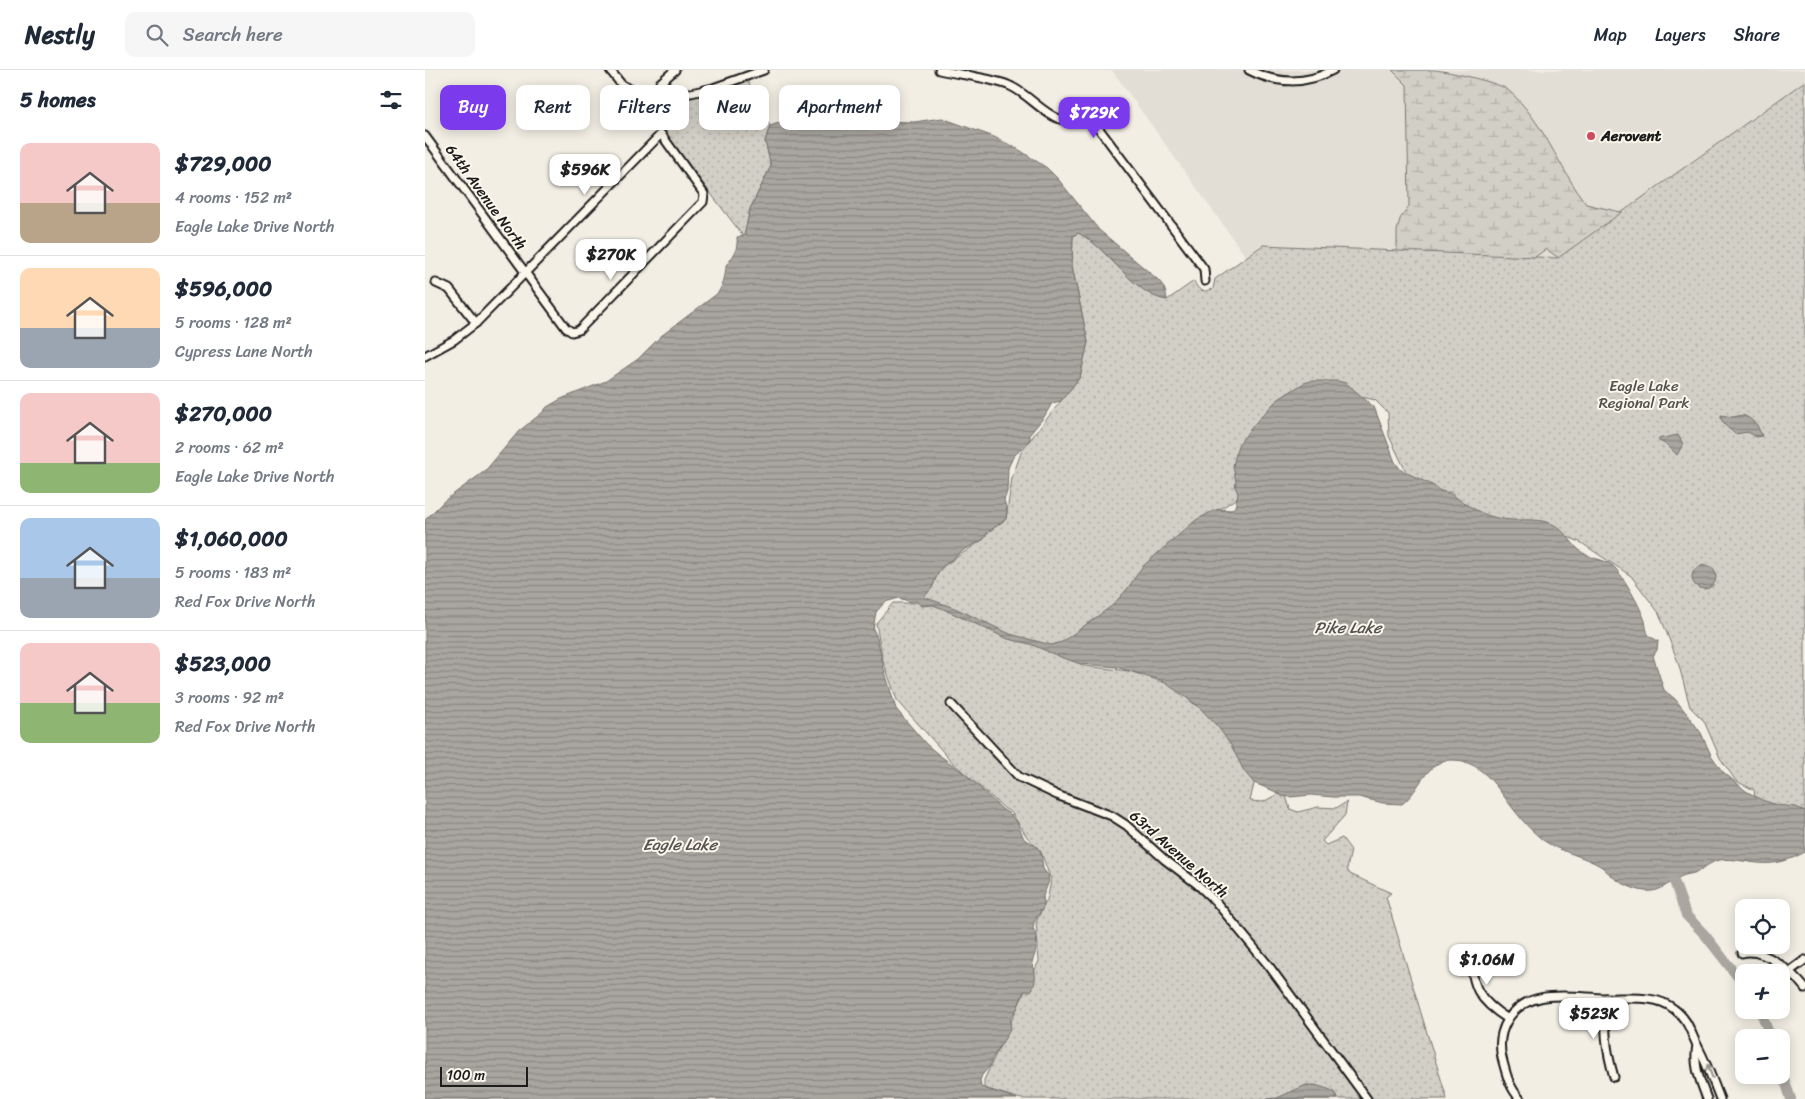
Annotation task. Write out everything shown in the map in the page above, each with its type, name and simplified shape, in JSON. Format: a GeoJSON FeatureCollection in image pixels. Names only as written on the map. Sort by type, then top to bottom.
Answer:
{"type":"FeatureCollection","features":[{"type":"Feature","properties":{"kind":"street"},"geometry":{"type":"LineString","coordinates":[[610,70],[623,85]]}},
{"type":"Feature","properties":{"kind":"street"},"geometry":{"type":"LineString","coordinates":[[659,85],[660,82],[675,70]]}},
{"type":"Feature","properties":{"kind":"street"},"geometry":{"type":"LineString","coordinates":[[689,92],[699,92],[764,70]]}},
{"type":"Feature","properties":{"kind":"street"},"geometry":{"type":"LineString","coordinates":[[939,70],[1005,84],[1021,93],[1053,117],[1063,120],[1078,120],[1089,114],[1204,269],[1205,281]]}},
{"type":"Feature","properties":{"kind":"street"},"geometry":{"type":"LineString","coordinates":[[1249,70],[1271,79],[1296,81],[1323,76],[1333,70]]}},
{"type":"Feature","properties":{"kind":"street","name":"64th Avenue North"},"geometry":{"type":"LineString","coordinates":[[425,137],[565,328],[572,332],[575,332],[703,202],[704,194],[661,134],[525,273]]}},
{"type":"Feature","properties":{"kind":"street"},"geometry":{"type":"LineString","coordinates":[[425,356],[454,340],[475,323],[525,273]]}},
{"type":"Feature","properties":{"kind":"street"},"geometry":{"type":"LineString","coordinates":[[436,283],[449,289],[475,323]]}},
{"type":"Feature","properties":{"kind":"street","name":"63rd Avenue North"},"geometry":{"type":"LineString","coordinates":[[951,704],[1019,777],[1057,796],[1112,816],[1126,825],[1216,902],[1285,987],[1367,1099]]}},
{"type":"Feature","properties":{"kind":"street"},"geometry":{"type":"LineString","coordinates":[[1470,952],[1471,974],[1477,992],[1487,1004],[1508,1018]]}},
{"type":"Feature","properties":{"kind":"street"},"geometry":{"type":"LineString","coordinates":[[1760,954],[1777,964]]}},
{"type":"Feature","properties":{"kind":"street"},"geometry":{"type":"LineString","coordinates":[[1805,960],[1790,971],[1805,988]]}},
{"type":"Feature","properties":{"kind":"street"},"geometry":{"type":"LineString","coordinates":[[1520,1099],[1509,1083],[1499,1045],[1504,1026],[1508,1018],[1522,1004],[1550,996],[1642,999],[1668,1004],[1691,1029],[1706,1061],[1720,1099]]}},
{"type":"Feature","properties":{"kind":"street"},"geometry":{"type":"LineString","coordinates":[[1607,998],[1605,1038],[1614,1077]]}},
{"type":"Feature","properties":{"kind":"street"},"geometry":{"type":"LineString","coordinates":[[1697,1045],[1695,1058],[1698,1077],[1707,1099]]}},
{"type":"Feature","properties":{"kind":"shaded area"},"geometry":{"type":"Polygon","coordinates":[[[1112,70],[1805,70],[1805,81],[1558,258],[1263,245],[1246,257],[1112,70]]]}},
{"type":"Feature","properties":{"kind":"green space"},"geometry":{"type":"Polygon","coordinates":[[[1392,70],[1441,71],[1495,84],[1508,90],[1531,115],[1586,204],[1629,214],[1577,271],[1546,249],[1500,282],[1397,265],[1397,231],[1400,219],[1409,206],[1407,85],[1392,70]]]}},
{"type":"Feature","properties":{"kind":"green space"},"geometry":{"type":"Polygon","coordinates":[[[748,81],[750,85],[736,85],[748,81]]]}},
{"type":"Feature","properties":{"kind":"green space","name":"Eagle Lake Regional Park"},"geometry":{"type":"Polygon","coordinates":[[[1805,81],[1805,821],[1756,805],[1754,790],[1736,781],[1720,758],[1704,721],[1690,707],[1678,662],[1659,613],[1631,576],[1580,542],[1563,535],[1486,522],[1472,508],[1458,505],[1452,492],[1431,493],[1412,484],[1389,436],[1388,413],[1375,400],[1340,392],[1241,489],[1237,498],[1199,523],[1074,661],[1085,666],[1129,671],[1175,686],[1191,702],[1225,724],[1258,767],[1250,801],[1263,802],[1280,793],[1286,796],[1290,809],[1298,812],[1318,807],[1336,808],[1347,802],[1345,815],[1322,841],[1326,845],[1342,838],[1351,850],[1347,869],[1350,874],[1391,893],[1386,897],[1447,1099],[1021,1099],[984,1088],[984,1080],[1039,961],[1036,922],[1048,897],[1051,880],[1041,852],[1027,837],[1011,812],[1005,809],[953,763],[897,700],[883,661],[876,623],[893,603],[915,603],[932,588],[942,567],[984,539],[987,533],[1006,519],[1012,478],[1022,450],[1080,377],[1088,342],[1072,266],[1073,236],[1078,233],[1089,238],[1118,267],[1167,300],[1194,281],[1201,290],[1213,289],[1215,279],[1263,245],[1558,258],[1805,81]]]}},
{"type":"Feature","properties":{"kind":"green space"},"geometry":{"type":"Polygon","coordinates":[[[699,96],[699,130],[769,130],[765,141],[771,166],[750,209],[744,237],[662,130],[689,130],[689,97],[699,96]]]}},
{"type":"Feature","properties":{"kind":"water","name":"Eagle Lake"},"geometry":{"type":"Polygon","coordinates":[[[942,118],[994,137],[1018,149],[1047,168],[1099,230],[1158,280],[1167,296],[1167,300],[1155,297],[1143,290],[1089,240],[1078,233],[1073,236],[1072,266],[1088,342],[1080,377],[1061,401],[1052,403],[1044,417],[1030,434],[1030,439],[1013,457],[1008,468],[1007,492],[1004,500],[1007,511],[1006,519],[987,533],[984,539],[964,550],[942,567],[932,588],[924,597],[957,609],[1010,634],[1051,645],[1062,642],[1113,605],[1128,588],[1142,567],[1196,520],[1219,509],[1231,510],[1235,507],[1238,493],[1235,487],[1233,466],[1238,445],[1277,400],[1304,383],[1311,381],[1346,383],[1374,407],[1395,462],[1401,470],[1439,490],[1452,494],[1489,516],[1513,520],[1538,520],[1552,524],[1561,530],[1582,553],[1608,563],[1616,569],[1640,608],[1649,636],[1658,641],[1657,650],[1653,656],[1664,690],[1675,699],[1701,733],[1711,755],[1722,771],[1746,791],[1762,800],[1777,805],[1796,807],[1805,811],[1805,852],[1777,863],[1758,863],[1730,859],[1717,861],[1697,872],[1684,875],[1660,889],[1647,891],[1626,885],[1595,863],[1557,848],[1543,840],[1524,823],[1491,780],[1473,765],[1463,761],[1451,760],[1435,765],[1402,804],[1383,803],[1359,797],[1282,796],[1254,783],[1244,771],[1231,745],[1218,727],[1197,705],[1161,680],[1116,667],[1081,664],[1030,644],[1008,639],[933,605],[922,606],[916,601],[911,602],[899,598],[885,602],[876,612],[873,629],[877,637],[896,709],[926,744],[964,773],[1003,810],[1010,814],[1017,822],[1024,839],[1036,846],[1041,852],[1043,869],[1048,875],[1049,881],[1043,896],[1044,906],[1034,922],[1033,928],[1037,941],[1032,962],[1035,981],[1031,991],[1024,991],[1017,1009],[1011,1017],[1010,1030],[980,1080],[981,1087],[1017,1099],[425,1099],[425,520],[444,501],[485,471],[519,431],[547,407],[561,399],[606,381],[638,359],[661,336],[718,293],[724,280],[726,265],[736,249],[737,237],[744,236],[750,209],[771,166],[765,141],[770,126],[779,123],[779,130],[900,130],[900,122],[914,122],[942,118]]]}},
{"type":"Feature","properties":{"kind":"water"},"geometry":{"type":"Polygon","coordinates":[[[1721,415],[1733,417],[1743,415],[1749,418],[1757,425],[1762,436],[1756,437],[1748,432],[1735,434],[1723,423],[1721,415]]]}},
{"type":"Feature","properties":{"kind":"water"},"geometry":{"type":"Polygon","coordinates":[[[1678,435],[1683,444],[1677,455],[1658,439],[1678,435]]]}},
{"type":"Feature","properties":{"kind":"water"},"geometry":{"type":"Polygon","coordinates":[[[1704,565],[1709,566],[1715,572],[1715,582],[1709,588],[1704,589],[1699,588],[1693,582],[1692,577],[1693,572],[1699,566],[1704,565]]]}},
{"type":"Feature","properties":{"kind":"water"},"geometry":{"type":"Polygon","coordinates":[[[1306,1085],[1315,1085],[1334,1091],[1338,1099],[1268,1099],[1277,1098],[1306,1085]]]}},
{"type":"Feature","properties":{"kind":"waterway"},"geometry":{"type":"LineString","coordinates":[[1674,881],[1686,915],[1705,935],[1735,973]]}},
{"type":"Feature","properties":{"kind":"waterway"},"geometry":{"type":"LineString","coordinates":[[1764,1019],[1767,1029]]}},
{"type":"Feature","properties":{"kind":"waterway"},"geometry":{"type":"LineString","coordinates":[[1786,1084],[1791,1099]]}},
{"type":"Feature","properties":{"kind":"place","name":"Aerovent"},"geometry":{"type":"Point","coordinates":[1591,136]}},
{"type":"Feature","properties":{"kind":"water label","name":"Pike Lake"},"geometry":{"type":"Point","coordinates":[1348,627]}}]}
